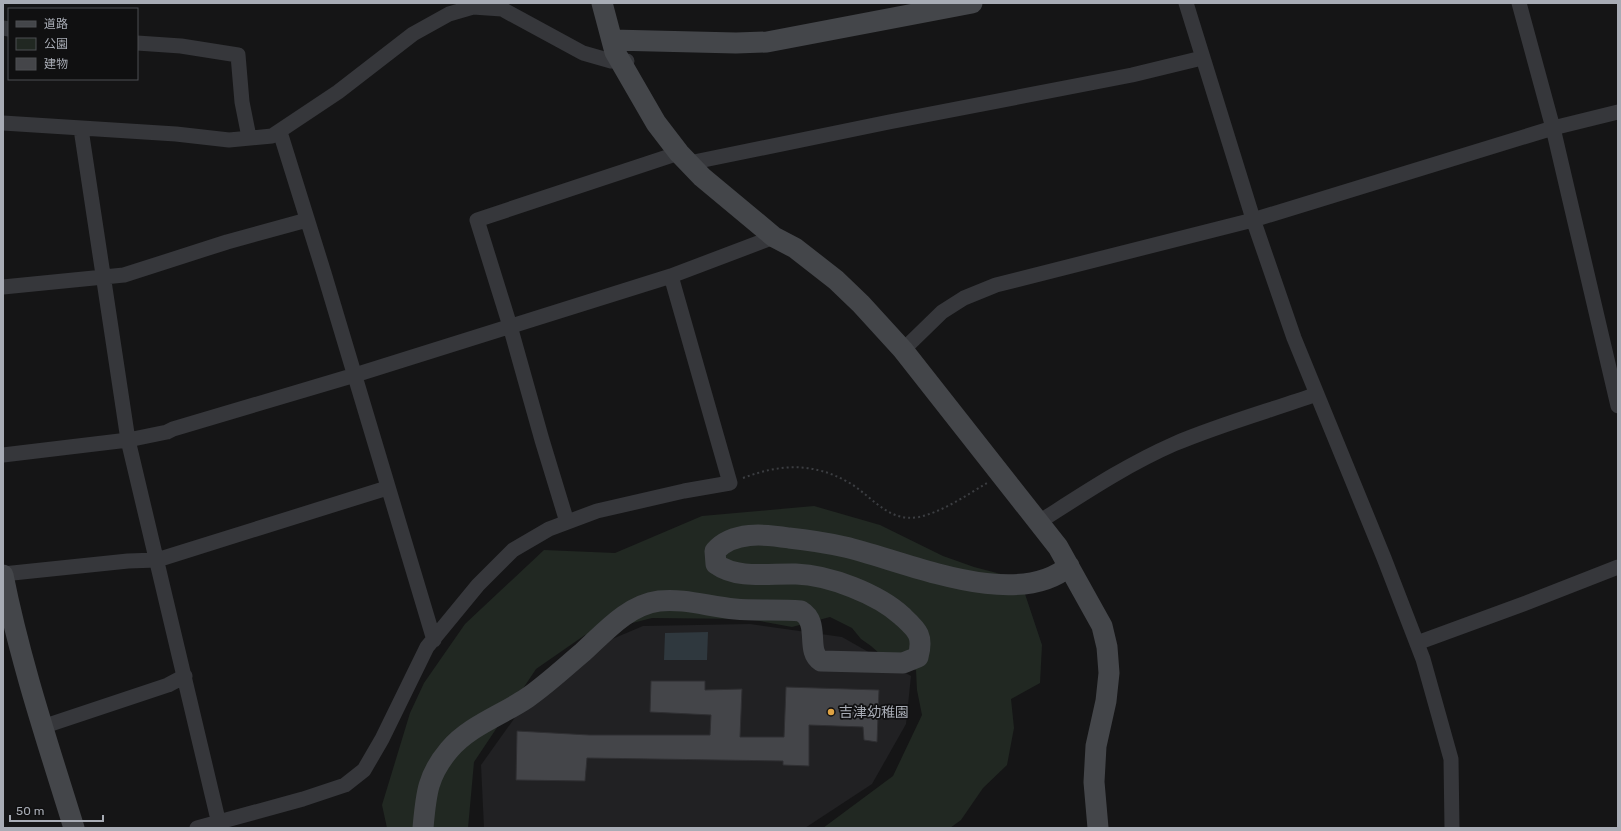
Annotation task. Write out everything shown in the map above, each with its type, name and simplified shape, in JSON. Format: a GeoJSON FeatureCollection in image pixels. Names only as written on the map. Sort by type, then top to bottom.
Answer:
{"type":"FeatureCollection","features":[{"type":"Feature","properties":{"kind":"street"},"geometry":{"type":"LineString","coordinates":[[602,3],[612,40],[656,123],[684,158],[702,177],[774,237],[795,248],[836,280],[861,304],[903,350],[1039,522],[1070,566],[1102,626],[1107,647],[1109,673],[1106,701],[1096,746],[1094,782],[1098,828]]}},
{"type":"Feature","properties":{"kind":"street"},"geometry":{"type":"LineString","coordinates":[[612,40],[736,43],[767,42],[972,3]]}},
{"type":"Feature","properties":{"kind":"street"},"geometry":{"type":"LineString","coordinates":[[1186,3],[1253,220],[1294,338],[1417,643],[1451,759],[1452,828]]}},
{"type":"Feature","properties":{"kind":"street"},"geometry":{"type":"LineString","coordinates":[[1519,3],[1553,128],[1618,406]]}},
{"type":"Feature","properties":{"kind":"street"},"geometry":{"type":"LineString","coordinates":[[3,123],[176,134],[229,140],[272,136],[338,92],[413,34],[449,14],[473,7],[502,9],[582,53],[611,61],[624,61]]}},
{"type":"Feature","properties":{"kind":"street"},"geometry":{"type":"LineString","coordinates":[[138,43],[181,46],[238,55],[242,102],[249,137]]}},
{"type":"Feature","properties":{"kind":"street"},"geometry":{"type":"LineString","coordinates":[[567,522],[510,326],[477,220],[684,158],[889,122],[1132,75],[1202,58]]}},
{"type":"Feature","properties":{"kind":"street"},"geometry":{"type":"LineString","coordinates":[[903,350],[942,312],[964,298],[996,285],[1253,220],[1553,128],[1618,112]]}},
{"type":"Feature","properties":{"kind":"street"},"geometry":{"type":"LineString","coordinates":[[81,129],[128,440],[219,824]]}},
{"type":"Feature","properties":{"kind":"street"},"geometry":{"type":"LineString","coordinates":[[280,132],[355,375],[387,488],[392,498],[434,640]]}},
{"type":"Feature","properties":{"kind":"street"},"geometry":{"type":"LineString","coordinates":[[3,287],[124,275],[226,242],[307,220]]}},
{"type":"Feature","properties":{"kind":"street"},"geometry":{"type":"LineString","coordinates":[[3,454],[128,440],[167,432],[671,276],[774,237]]}},
{"type":"Feature","properties":{"kind":"street"},"geometry":{"type":"LineString","coordinates":[[197,828],[219,824],[345,785],[364,770],[382,739],[427,647],[478,585],[513,550],[549,529],[597,511],[684,491],[730,483],[671,276]]}},
{"type":"Feature","properties":{"kind":"street"},"geometry":{"type":"LineString","coordinates":[[1039,522],[1106,479],[1173,445],[1225,424],[1317,394]]}},
{"type":"Feature","properties":{"kind":"street"},"geometry":{"type":"LineString","coordinates":[[74,828],[32,694],[12,618],[3,575],[128,561],[157,560],[387,488]]}},
{"type":"Feature","properties":{"kind":"street"},"geometry":{"type":"LineString","coordinates":[[423,828],[425,800],[432,774],[450,749],[484,722],[525,699],[550,680],[625,615],[639,606],[659,601],[679,601],[735,609],[801,611],[808,615],[811,620],[815,655],[821,661],[903,663],[918,657],[922,643],[916,630],[891,606],[871,594],[821,577],[797,574],[746,574],[722,568],[716,564],[715,551],[721,544],[732,538],[760,535],[845,547],[945,576],[993,585],[1038,582],[1052,578],[1070,566]]}},
{"type":"Feature","properties":{"kind":"street"},"geometry":{"type":"LineString","coordinates":[[1417,643],[1618,567]]}},
{"type":"Feature","properties":{"kind":"street"},"geometry":{"type":"LineString","coordinates":[[51,724],[168,685],[185,676]]}},
{"type":"Feature","properties":{"kind":"path"},"geometry":{"type":"LineString","coordinates":[[730,483],[772,468],[812,468],[828,472],[849,483],[886,512],[906,517],[919,517],[960,499],[990,481]]}},
{"type":"Feature","properties":{"kind":"shaded area"},"geometry":{"type":"Polygon","coordinates":[[[750,624],[842,637],[911,676],[906,724],[872,784],[805,828],[484,828],[481,765],[553,664],[643,626],[750,624]]]}},
{"type":"Feature","properties":{"kind":"shaded area"},"geometry":{"type":"Polygon","coordinates":[[[708,632],[707,660],[664,660],[665,633],[708,632]]]}},
{"type":"Feature","properties":{"kind":"green space"},"geometry":{"type":"Polygon","coordinates":[[[814,506],[880,525],[943,556],[974,567],[1020,579],[1042,645],[1040,683],[1011,699],[1014,728],[1007,765],[983,788],[961,820],[950,828],[823,828],[893,776],[922,715],[917,690],[916,670],[880,654],[861,639],[852,628],[830,617],[792,627],[749,619],[652,618],[585,635],[536,669],[474,762],[468,828],[387,828],[382,805],[410,713],[424,683],[465,624],[544,550],[615,553],[702,516],[814,506]]]}},
{"type":"Feature","properties":{"kind":"building"},"geometry":{"type":"Polygon","coordinates":[[[651,681],[705,681],[705,690],[742,689],[740,737],[784,737],[786,687],[879,690],[877,742],[864,740],[863,727],[809,725],[809,766],[783,765],[783,761],[587,758],[585,781],[516,780],[517,731],[589,735],[710,735],[711,715],[650,712],[651,681]]]}},
{"type":"Feature","properties":{"kind":"place","name":"吉津幼稚園"},"geometry":{"type":"Point","coordinates":[831,712]}}]}
